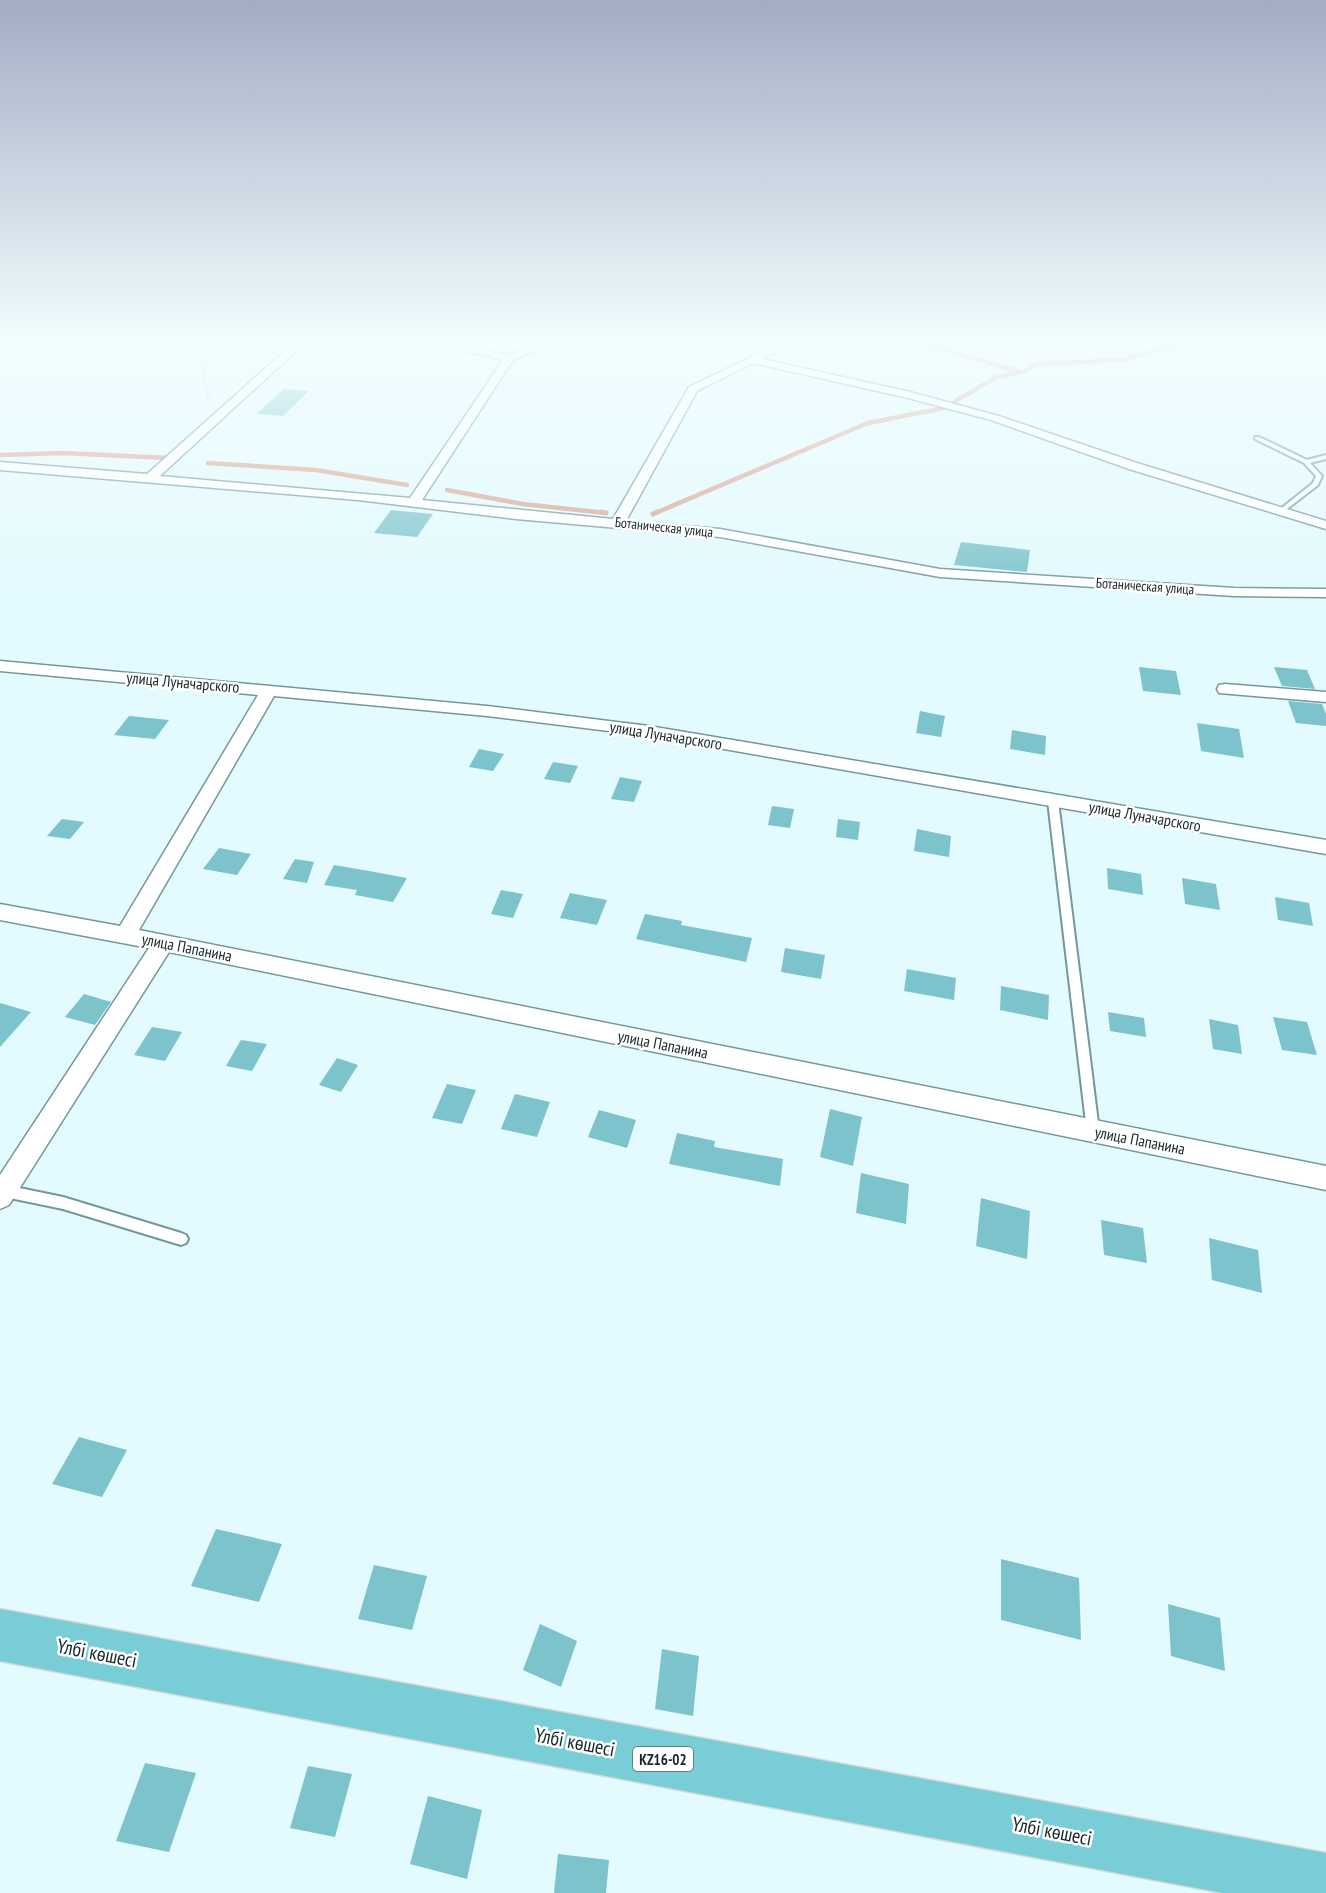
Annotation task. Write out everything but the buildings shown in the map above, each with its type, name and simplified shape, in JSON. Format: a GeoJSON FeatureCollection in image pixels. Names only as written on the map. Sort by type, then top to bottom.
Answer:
{"type":"FeatureCollection","features":[{"type":"Feature","properties":{"kind":"main road","name":"Үлбі көшесі"},"geometry":{"type":"LineString","coordinates":[[0,1635],[1326,1882]]}},
{"type":"Feature","properties":{"kind":"street"},"geometry":{"type":"LineString","coordinates":[[149,479],[203,429]]}},
{"type":"Feature","properties":{"kind":"street"},"geometry":{"type":"LineString","coordinates":[[413,504],[462,429]]}},
{"type":"Feature","properties":{"kind":"street"},"geometry":{"type":"LineString","coordinates":[[618,522],[670,429]]}},
{"type":"Feature","properties":{"kind":"street"},"geometry":{"type":"LineString","coordinates":[[1024,429],[1132,466],[1326,525]]}},
{"type":"Feature","properties":{"kind":"street","name":"Ботаническая улица"},"geometry":{"type":"LineString","coordinates":[[0,465],[358,496],[413,504],[618,522],[769,540],[940,573],[1234,592],[1326,593]]}},
{"type":"Feature","properties":{"kind":"street","name":"улица Луначарского"},"geometry":{"type":"LineString","coordinates":[[0,666],[269,690],[649,731],[1326,847]]}},
{"type":"Feature","properties":{"kind":"street"},"geometry":{"type":"LineString","coordinates":[[1225,689],[1326,697]]}},
{"type":"Feature","properties":{"kind":"street"},"geometry":{"type":"LineString","coordinates":[[126,935],[269,690]]}},
{"type":"Feature","properties":{"kind":"street","name":"улица Папанина"},"geometry":{"type":"LineString","coordinates":[[0,912],[126,935],[1326,1178]]}},
{"type":"Feature","properties":{"kind":"street"},"geometry":{"type":"LineString","coordinates":[[2,1192],[164,943]]}},
{"type":"Feature","properties":{"kind":"lane"},"geometry":{"type":"LineString","coordinates":[[1257,438],[1306,462],[1319,476],[1316,484],[1281,511]]}},
{"type":"Feature","properties":{"kind":"lane"},"geometry":{"type":"LineString","coordinates":[[1306,462],[1326,457]]}},
{"type":"Feature","properties":{"kind":"lane"},"geometry":{"type":"LineString","coordinates":[[1053,801],[1093,1131]]}},
{"type":"Feature","properties":{"kind":"lane"},"geometry":{"type":"LineString","coordinates":[[2,1192],[63,1203],[181,1239]]}},
{"type":"Feature","properties":{"kind":"waterway"},"geometry":{"type":"LineString","coordinates":[[657,512],[653,514],[853,429]]}},
{"type":"Feature","properties":{"kind":"waterway"},"geometry":{"type":"LineString","coordinates":[[0,455],[62,453],[169,458]]}},
{"type":"Feature","properties":{"kind":"waterway"},"geometry":{"type":"LineString","coordinates":[[208,463],[316,470],[407,485]]}},
{"type":"Feature","properties":{"kind":"waterway"},"geometry":{"type":"LineString","coordinates":[[447,490],[523,504],[606,513],[601,512]]}}]}
